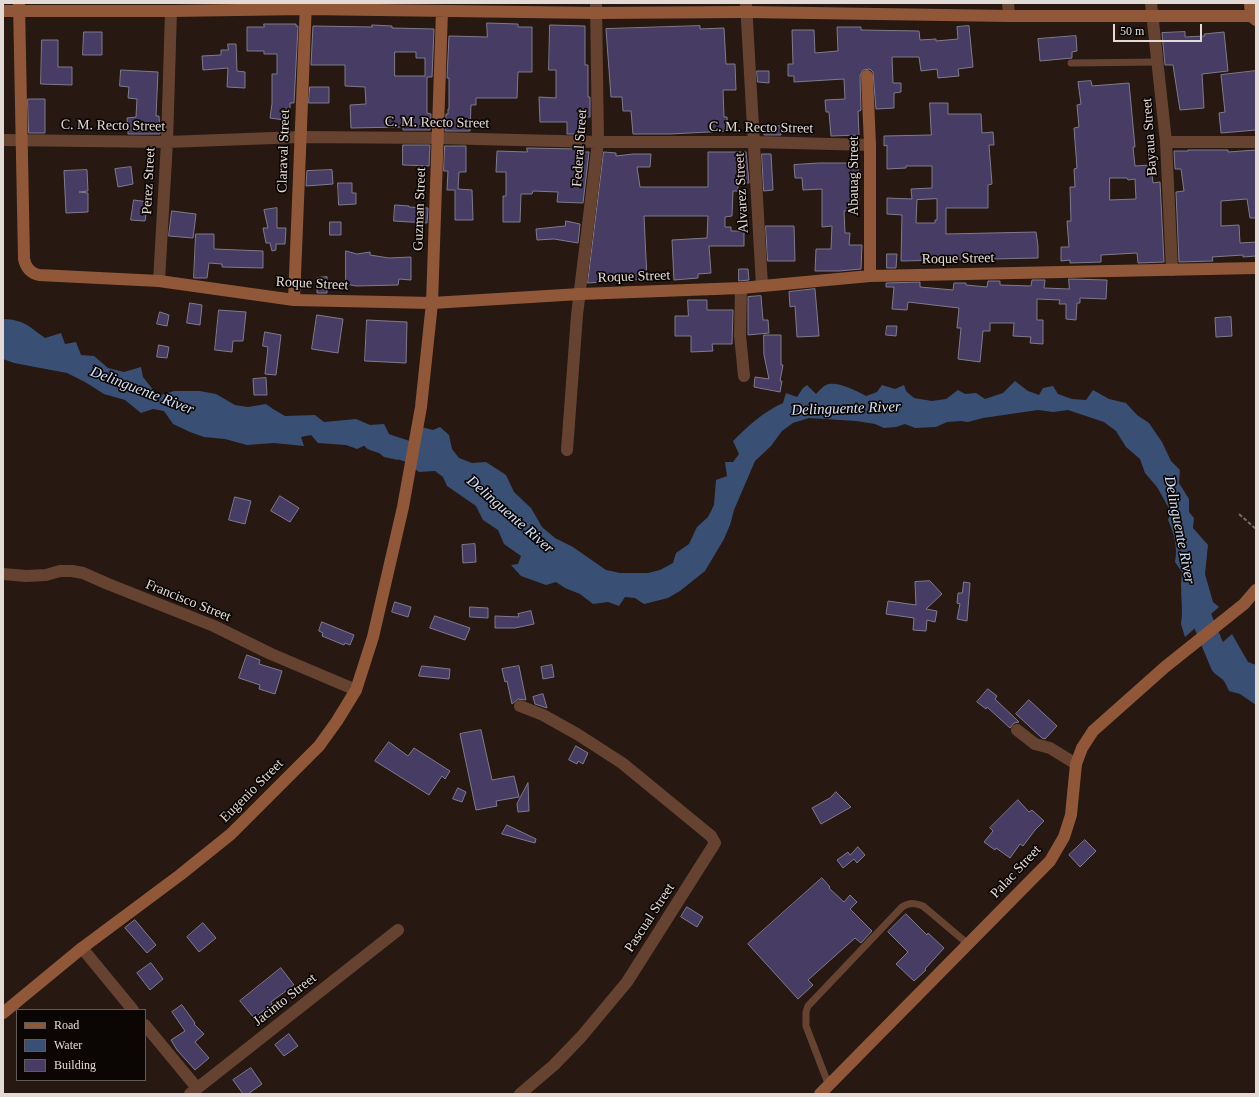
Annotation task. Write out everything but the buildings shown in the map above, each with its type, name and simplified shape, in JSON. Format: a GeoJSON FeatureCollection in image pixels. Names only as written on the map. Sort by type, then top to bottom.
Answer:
{"type":"FeatureCollection","features":[{"type":"Feature","properties":{"kind":"street"},"geometry":{"type":"LineString","coordinates":[[1008,3],[1009,16]]}},
{"type":"Feature","properties":{"kind":"street","name":"Bayaua Street"},"geometry":{"type":"LineString","coordinates":[[1151,3],[1166,142],[1172,270]]}},
{"type":"Feature","properties":{"kind":"street"},"geometry":{"type":"LineString","coordinates":[[3,11],[19,7],[171,11],[305,6],[442,11],[596,8],[746,8],[865,9],[1009,16],[1254,17],[1250,3]]}},
{"type":"Feature","properties":{"kind":"street","name":"Claraval Street"},"geometry":{"type":"LineString","coordinates":[[294,300],[305,6]]}},
{"type":"Feature","properties":{"kind":"street"},"geometry":{"type":"LineString","coordinates":[[19,7],[21,140]]}},
{"type":"Feature","properties":{"kind":"street","name":"Federal Street"},"geometry":{"type":"LineString","coordinates":[[567,450],[580,294],[598,142],[596,8]]}},
{"type":"Feature","properties":{"kind":"street","name":"Alvarez Street"},"geometry":{"type":"LineString","coordinates":[[746,8],[762,286]]}},
{"type":"Feature","properties":{"kind":"street","name":"Perez Street"},"geometry":{"type":"LineString","coordinates":[[159,281],[167,142],[171,11]]}},
{"type":"Feature","properties":{"kind":"street","name":"Guzman Street"},"geometry":{"type":"LineString","coordinates":[[403,507],[421,407],[432,303],[442,11]]}},
{"type":"Feature","properties":{"kind":"street","name":"Abauag Street"},"geometry":{"type":"LineString","coordinates":[[867,76],[870,145],[870,276]]}},
{"type":"Feature","properties":{"kind":"street","name":"C. M. Recto Street"},"geometry":{"type":"LineString","coordinates":[[3,140],[167,142],[300,137],[438,138],[598,142],[754,142],[870,145]]}},
{"type":"Feature","properties":{"kind":"street","name":"Roque Street"},"geometry":{"type":"LineString","coordinates":[[21,140],[24,259],[28,270],[32,274],[39,275],[159,281],[294,300],[432,303],[580,294],[741,288],[870,276],[1256,268]]}},
{"type":"Feature","properties":{"kind":"street"},"geometry":{"type":"LineString","coordinates":[[1166,142],[1256,142]]}},
{"type":"Feature","properties":{"kind":"street"},"geometry":{"type":"LineString","coordinates":[[741,288],[740,335],[744,376]]}},
{"type":"Feature","properties":{"kind":"street","name":"Eugenio Street"},"geometry":{"type":"LineString","coordinates":[[3,1013],[82,948],[180,875],[231,834],[319,746],[337,721],[356,690],[373,637],[403,507]]}},
{"type":"Feature","properties":{"kind":"street","name":"Francisco Street"},"geometry":{"type":"LineString","coordinates":[[3,574],[26,576],[72,571],[83,573],[214,626],[271,654],[356,690]]}},
{"type":"Feature","properties":{"kind":"street","name":"Palac Street"},"geometry":{"type":"LineString","coordinates":[[824,1090],[1050,861],[1064,837],[1071,815],[1076,764],[1082,748],[1093,731],[1165,667],[1244,604],[1256,590]]}},
{"type":"Feature","properties":{"kind":"street","name":"Pascual Street"},"geometry":{"type":"LineString","coordinates":[[520,706],[543,715],[622,763],[712,836],[715,843],[627,982],[581,1037],[554,1065],[520,1094]]}},
{"type":"Feature","properties":{"kind":"street"},"geometry":{"type":"LineString","coordinates":[[1017,730],[1035,744],[1050,748],[1076,764]]}},
{"type":"Feature","properties":{"kind":"street","name":"Jacinto Street"},"geometry":{"type":"LineString","coordinates":[[194,1091],[398,930]]}},
{"type":"Feature","properties":{"kind":"street"},"geometry":{"type":"LineString","coordinates":[[82,948],[132,1009]]}},
{"type":"Feature","properties":{"kind":"street"},"geometry":{"type":"LineString","coordinates":[[146,1026],[194,1091]]}},
{"type":"Feature","properties":{"kind":"lane"},"geometry":{"type":"LineString","coordinates":[[1071,63],[1158,62]]}},
{"type":"Feature","properties":{"kind":"lane"},"geometry":{"type":"LineString","coordinates":[[824,1090],[806,1026],[806,1012],[808,1006],[902,907],[908,903],[915,903],[923,906],[968,944]]}},
{"type":"Feature","properties":{"kind":"path"},"geometry":{"type":"LineString","coordinates":[[1239,514],[1256,529]]}},
{"type":"Feature","properties":{"kind":"water"},"geometry":{"type":"Polygon","coordinates":[[[3,319],[21,322],[45,338],[61,333],[65,344],[76,342],[81,355],[94,356],[108,368],[124,372],[141,367],[143,377],[158,396],[174,391],[200,391],[216,394],[235,405],[248,407],[266,404],[285,416],[315,415],[324,422],[356,419],[370,425],[384,424],[391,438],[401,442],[398,460],[384,457],[368,444],[357,449],[346,445],[318,443],[311,435],[301,437],[304,446],[274,443],[247,445],[225,439],[204,437],[173,424],[164,411],[153,409],[141,413],[125,400],[104,394],[67,373],[14,363],[3,359],[3,319]]]}},
{"type":"Feature","properties":{"kind":"water"},"geometry":{"type":"Polygon","coordinates":[[[1015,381],[1028,391],[1039,395],[1043,388],[1053,386],[1058,394],[1072,399],[1086,400],[1093,390],[1109,399],[1126,403],[1137,415],[1149,423],[1162,442],[1171,461],[1180,470],[1179,483],[1189,499],[1189,512],[1194,518],[1193,528],[1208,545],[1205,574],[1213,602],[1219,607],[1185,637],[1181,624],[1182,572],[1175,562],[1175,541],[1168,520],[1171,512],[1157,487],[1145,473],[1140,459],[1126,447],[1116,431],[1104,422],[1068,410],[1053,412],[1038,410],[983,418],[968,422],[947,422],[936,427],[915,428],[905,424],[896,427],[884,428],[875,424],[856,421],[809,418],[793,423],[782,431],[771,446],[755,461],[734,510],[724,539],[705,571],[680,591],[668,598],[644,604],[635,598],[625,597],[619,606],[608,602],[593,604],[580,594],[565,588],[556,582],[546,585],[521,576],[511,565],[518,564],[521,556],[504,544],[498,530],[483,520],[476,506],[447,486],[443,477],[435,471],[419,472],[407,463],[421,427],[433,430],[440,427],[449,435],[452,449],[459,458],[472,463],[486,462],[506,475],[514,492],[531,508],[542,527],[555,538],[573,547],[606,570],[620,573],[648,573],[660,570],[673,563],[676,553],[689,544],[697,527],[708,517],[714,505],[716,480],[727,476],[725,462],[733,462],[739,454],[733,441],[756,420],[783,403],[786,393],[797,397],[807,385],[816,394],[826,385],[835,384],[857,391],[866,396],[877,392],[882,385],[895,389],[904,385],[906,391],[914,398],[932,401],[946,399],[958,390],[965,394],[976,393],[985,399],[1003,393],[1015,381]]]}},
{"type":"Feature","properties":{"kind":"water"},"geometry":{"type":"Polygon","coordinates":[[[1232,634],[1248,662],[1256,665],[1256,705],[1240,694],[1229,691],[1225,682],[1217,673],[1207,656],[1232,634]]]}},
{"type":"Feature","properties":{"kind":"waterway","name":"Delinguente River"},"geometry":{"type":"LineString","coordinates":[[373,440],[434,460]]}},
{"type":"Feature","properties":{"kind":"waterway","name":"Delinguente River"},"geometry":{"type":"LineString","coordinates":[[1192,595],[1221,665],[1256,691]]}}]}
